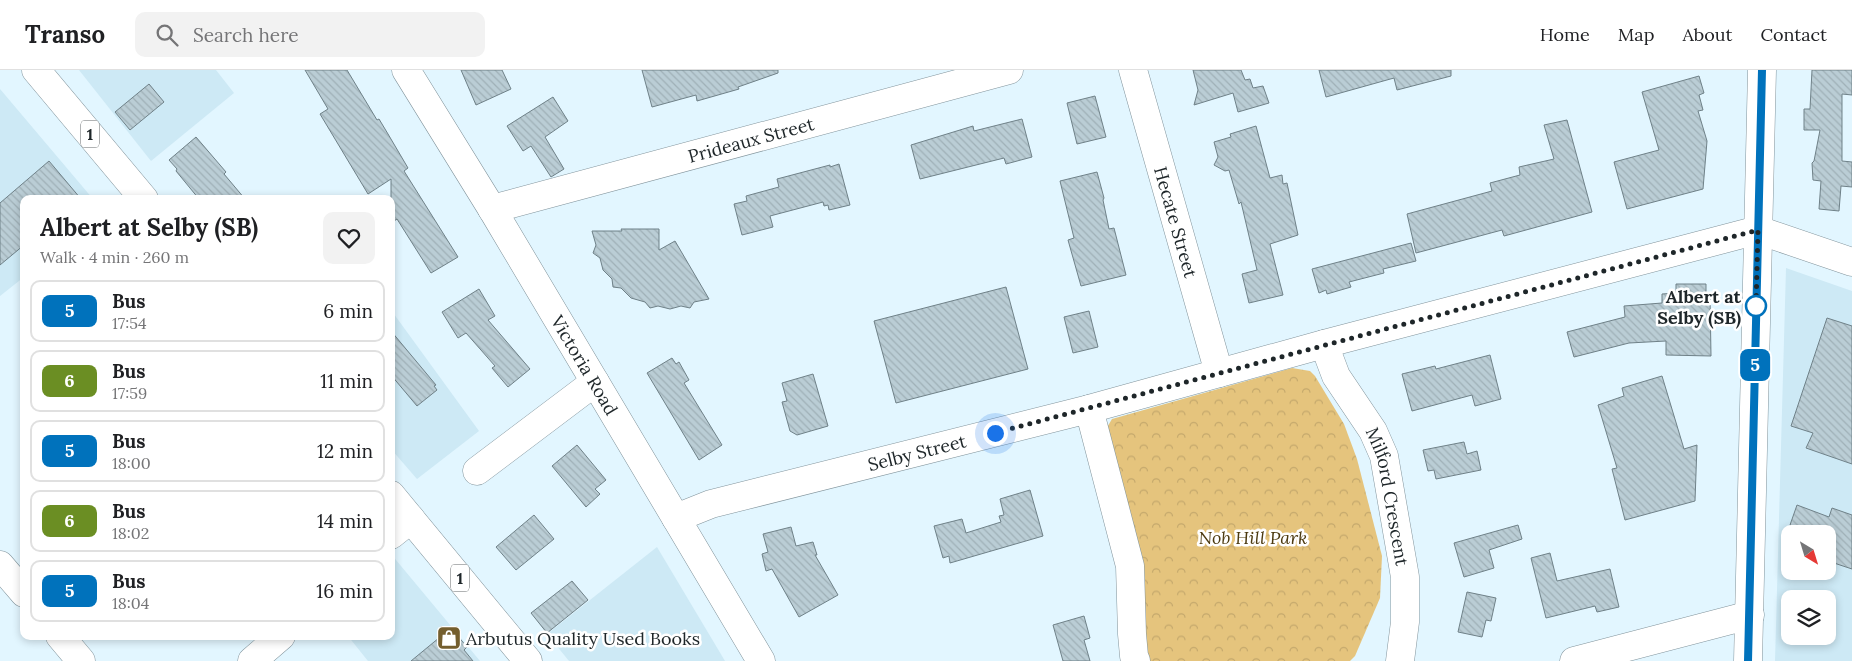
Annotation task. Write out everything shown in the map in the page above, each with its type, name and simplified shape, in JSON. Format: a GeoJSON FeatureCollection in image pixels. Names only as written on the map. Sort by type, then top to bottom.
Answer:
{"type":"FeatureCollection","features":[{"type":"Feature","properties":{"kind":"main road","name":"1"},"geometry":{"type":"LineString","coordinates":[[36,70],[141,195]]}},
{"type":"Feature","properties":{"kind":"main road","name":"Victoria Road"},"geometry":{"type":"LineString","coordinates":[[406,70],[492,209],[761,661]]}},
{"type":"Feature","properties":{"kind":"main road","name":"Prideaux Street"},"geometry":{"type":"LineString","coordinates":[[492,209],[1009,70]]}},
{"type":"Feature","properties":{"kind":"main road","name":"Hecate Street"},"geometry":{"type":"LineString","coordinates":[[1133,70],[1219,373]]}},
{"type":"Feature","properties":{"kind":"main road"},"geometry":{"type":"LineString","coordinates":[[1748,661],[1762,70]]}},
{"type":"Feature","properties":{"kind":"main road","name":"Selby Street"},"geometry":{"type":"LineString","coordinates":[[676,518],[711,504],[1090,409],[1324,344],[1758,230]]}},
{"type":"Feature","properties":{"kind":"main road"},"geometry":{"type":"LineString","coordinates":[[1758,230],[1852,262]]}},
{"type":"Feature","properties":{"kind":"main road","name":"Milford Crescent"},"geometry":{"type":"LineString","coordinates":[[1324,344],[1336,376],[1369,425],[1384,456],[1406,577],[1405,622],[1400,661]]}},
{"type":"Feature","properties":{"kind":"main road"},"geometry":{"type":"LineString","coordinates":[[477,471],[595,382]]}},
{"type":"Feature","properties":{"kind":"main road"},"geometry":{"type":"LineString","coordinates":[[1090,409],[1130,566],[1132,634],[1136,661]]}},
{"type":"Feature","properties":{"kind":"main road","name":"1"},"geometry":{"type":"LineString","coordinates":[[395,508],[401,527],[528,661]]}},
{"type":"Feature","properties":{"kind":"main road"},"geometry":{"type":"LineString","coordinates":[[0,565],[20,588]]}},
{"type":"Feature","properties":{"kind":"main road"},"geometry":{"type":"LineString","coordinates":[[1574,661],[1750,615]]}},
{"type":"Feature","properties":{"kind":"main road"},"geometry":{"type":"LineString","coordinates":[[63,640],[81,661]]}},
{"type":"Feature","properties":{"kind":"main road"},"geometry":{"type":"LineString","coordinates":[[252,661],[276,640]]}},
{"type":"Feature","properties":{"kind":"shaded area"},"geometry":{"type":"Polygon","coordinates":[[[79,70],[216,70],[234,93],[151,161],[79,70]]]}},
{"type":"Feature","properties":{"kind":"shaded area"},"geometry":{"type":"Polygon","coordinates":[[[0,89],[90,195],[20,195],[20,280],[0,296],[0,89]]]}},
{"type":"Feature","properties":{"kind":"shaded area"},"geometry":{"type":"Polygon","coordinates":[[[1786,268],[1852,291],[1852,661],[1775,661],[1786,268]]]}},
{"type":"Feature","properties":{"kind":"shaded area"},"geometry":{"type":"Polygon","coordinates":[[[395,316],[479,431],[417,479],[395,454],[395,316]]]}},
{"type":"Feature","properties":{"kind":"shaded area"},"geometry":{"type":"Polygon","coordinates":[[[657,547],[725,661],[569,661],[547,634],[657,547]]]}},
{"type":"Feature","properties":{"kind":"shaded area"},"geometry":{"type":"Polygon","coordinates":[[[395,559],[480,661],[368,661],[351,640],[395,640],[395,559]]]}},
{"type":"Feature","properties":{"kind":"green space","name":"Nob Hill Park"},"geometry":{"type":"Polygon","coordinates":[[[1292,368],[1310,371],[1315,376],[1344,424],[1357,459],[1382,556],[1380,598],[1355,656],[1350,661],[1143,661],[1106,429],[1112,419],[1292,368]]]}},
{"type":"Feature","properties":{"kind":"building"},"geometry":{"type":"Polygon","coordinates":[[[305,70],[347,70],[377,120],[379,119],[388,134],[408,168],[404,171],[458,257],[431,273],[397,219],[395,220],[395,195],[391,195],[391,179],[368,194],[320,114],[328,109],[305,70]]]}},
{"type":"Feature","properties":{"kind":"building"},"geometry":{"type":"Polygon","coordinates":[[[461,70],[502,70],[511,89],[476,105],[461,70]]]}},
{"type":"Feature","properties":{"kind":"building"},"geometry":{"type":"Polygon","coordinates":[[[642,70],[778,70],[778,73],[738,87],[739,89],[697,101],[696,95],[652,107],[642,70]]]}},
{"type":"Feature","properties":{"kind":"building"},"geometry":{"type":"Polygon","coordinates":[[[1193,70],[1241,70],[1245,80],[1250,79],[1253,88],[1263,86],[1269,103],[1238,112],[1233,93],[1194,105],[1198,90],[1193,70]]]}},
{"type":"Feature","properties":{"kind":"building"},"geometry":{"type":"Polygon","coordinates":[[[1319,70],[1451,70],[1451,76],[1397,90],[1394,78],[1326,97],[1319,70]]]}},
{"type":"Feature","properties":{"kind":"building"},"geometry":{"type":"Polygon","coordinates":[[[1812,70],[1852,70],[1852,95],[1842,94],[1842,161],[1852,162],[1852,187],[1841,186],[1839,211],[1819,209],[1821,181],[1813,180],[1812,163],[1820,130],[1804,130],[1804,109],[1810,109],[1812,70]]]}},
{"type":"Feature","properties":{"kind":"building"},"geometry":{"type":"Polygon","coordinates":[[[1699,76],[1704,93],[1699,95],[1703,110],[1698,111],[1707,141],[1703,189],[1627,209],[1614,162],[1659,150],[1642,92],[1699,76]]]}},
{"type":"Feature","properties":{"kind":"building"},"geometry":{"type":"Polygon","coordinates":[[[149,84],[164,102],[130,130],[115,112],[149,84]]]}},
{"type":"Feature","properties":{"kind":"building"},"geometry":{"type":"Polygon","coordinates":[[[1095,96],[1106,137],[1077,144],[1067,103],[1095,96]]]}},
{"type":"Feature","properties":{"kind":"building"},"geometry":{"type":"Polygon","coordinates":[[[553,97],[568,121],[545,137],[564,169],[551,177],[531,146],[523,151],[507,126],[553,97]]]}},
{"type":"Feature","properties":{"kind":"building"},"geometry":{"type":"Polygon","coordinates":[[[1022,119],[1032,157],[1006,164],[1004,158],[920,179],[911,145],[973,126],[974,131],[1022,119]]]}},
{"type":"Feature","properties":{"kind":"building"},"geometry":{"type":"Polygon","coordinates":[[[1567,120],[1592,212],[1504,236],[1502,230],[1416,253],[1407,214],[1492,191],[1490,183],[1520,175],[1519,167],[1554,159],[1544,125],[1567,120]]]}},
{"type":"Feature","properties":{"kind":"building"},"geometry":{"type":"Polygon","coordinates":[[[1256,126],[1270,178],[1282,175],[1283,184],[1287,183],[1298,235],[1270,244],[1283,295],[1249,303],[1242,274],[1257,270],[1241,202],[1239,204],[1229,170],[1225,171],[1214,165],[1218,157],[1214,142],[1231,137],[1230,134],[1256,126]]]}},
{"type":"Feature","properties":{"kind":"building"},"geometry":{"type":"Polygon","coordinates":[[[196,137],[226,172],[224,174],[242,195],[196,195],[169,160],[196,137]]]}},
{"type":"Feature","properties":{"kind":"building"},"geometry":{"type":"Polygon","coordinates":[[[49,161],[78,195],[20,195],[20,248],[0,265],[0,203],[49,161]]]}},
{"type":"Feature","properties":{"kind":"building"},"geometry":{"type":"Polygon","coordinates":[[[839,164],[850,205],[829,210],[828,205],[824,206],[823,202],[770,216],[773,227],[742,235],[734,204],[747,201],[746,196],[779,187],[777,179],[839,164]]]}},
{"type":"Feature","properties":{"kind":"building"},"geometry":{"type":"Polygon","coordinates":[[[1097,172],[1109,229],[1114,228],[1126,275],[1081,286],[1068,240],[1074,238],[1060,181],[1097,172]]]}},
{"type":"Feature","properties":{"kind":"building"},"geometry":{"type":"Polygon","coordinates":[[[621,229],[659,229],[659,250],[675,241],[709,299],[694,302],[690,308],[681,306],[670,309],[658,306],[650,308],[645,302],[631,298],[621,288],[613,287],[612,279],[603,270],[600,258],[593,253],[596,245],[592,231],[622,231],[621,229]]]}},
{"type":"Feature","properties":{"kind":"building"},"geometry":{"type":"Polygon","coordinates":[[[1411,243],[1416,261],[1383,269],[1384,273],[1349,282],[1351,287],[1327,294],[1326,290],[1319,293],[1312,269],[1411,243]]]}},
{"type":"Feature","properties":{"kind":"building"},"geometry":{"type":"Polygon","coordinates":[[[1676,284],[1706,284],[1706,296],[1710,296],[1711,356],[1666,355],[1666,341],[1629,343],[1574,357],[1567,332],[1625,317],[1624,306],[1662,303],[1662,294],[1676,293],[1676,284]]]}},
{"type":"Feature","properties":{"kind":"building"},"geometry":{"type":"Polygon","coordinates":[[[1006,287],[1028,369],[896,403],[874,321],[1006,287]]]}},
{"type":"Feature","properties":{"kind":"building"},"geometry":{"type":"Polygon","coordinates":[[[479,289],[495,316],[488,320],[530,369],[508,387],[492,368],[495,366],[466,333],[458,338],[442,312],[479,289]]]}},
{"type":"Feature","properties":{"kind":"building"},"geometry":{"type":"Polygon","coordinates":[[[1089,311],[1098,347],[1073,353],[1064,317],[1089,311]]]}},
{"type":"Feature","properties":{"kind":"building"},"geometry":{"type":"Polygon","coordinates":[[[1827,318],[1852,326],[1852,464],[1806,448],[1813,433],[1791,426],[1827,318]]]}},
{"type":"Feature","properties":{"kind":"building"},"geometry":{"type":"Polygon","coordinates":[[[395,336],[436,385],[434,386],[437,390],[417,406],[395,380],[395,336]]]}},
{"type":"Feature","properties":{"kind":"building"},"geometry":{"type":"Polygon","coordinates":[[[1490,355],[1501,399],[1475,406],[1472,395],[1412,411],[1402,374],[1435,366],[1436,369],[1490,355]]]}},
{"type":"Feature","properties":{"kind":"building"},"geometry":{"type":"Polygon","coordinates":[[[672,358],[676,364],[679,362],[689,380],[684,383],[722,445],[699,460],[647,373],[672,358]]]}},
{"type":"Feature","properties":{"kind":"building"},"geometry":{"type":"Polygon","coordinates":[[[813,374],[828,426],[797,435],[790,431],[782,402],[787,401],[782,383],[813,374]]]}},
{"type":"Feature","properties":{"kind":"building"},"geometry":{"type":"Polygon","coordinates":[[[1662,376],[1684,449],[1697,445],[1695,501],[1625,520],[1612,469],[1617,468],[1598,405],[1624,396],[1622,388],[1662,376]]]}},
{"type":"Feature","properties":{"kind":"building"},"geometry":{"type":"Polygon","coordinates":[[[1464,442],[1467,454],[1477,451],[1481,470],[1436,479],[1434,470],[1428,471],[1423,450],[1464,442]]]}},
{"type":"Feature","properties":{"kind":"building"},"geometry":{"type":"Polygon","coordinates":[[[577,445],[606,480],[595,489],[600,494],[586,507],[552,466],[577,445]]]}},
{"type":"Feature","properties":{"kind":"building"},"geometry":{"type":"Polygon","coordinates":[[[1030,490],[1043,536],[950,563],[949,556],[943,558],[934,526],[962,519],[966,533],[1001,522],[999,516],[1004,515],[1000,499],[1030,490]]]}},
{"type":"Feature","properties":{"kind":"building"},"geometry":{"type":"Polygon","coordinates":[[[1797,505],[1829,517],[1832,508],[1852,515],[1852,569],[1836,564],[1836,525],[1790,525],[1797,505]]]}},
{"type":"Feature","properties":{"kind":"building"},"geometry":{"type":"Polygon","coordinates":[[[534,515],[554,539],[516,570],[496,547],[534,515]]]}},
{"type":"Feature","properties":{"kind":"building"},"geometry":{"type":"Polygon","coordinates":[[[1518,525],[1522,539],[1489,550],[1494,568],[1464,577],[1454,543],[1518,525]]]}},
{"type":"Feature","properties":{"kind":"building"},"geometry":{"type":"Polygon","coordinates":[[[791,527],[796,546],[813,542],[817,555],[815,555],[838,595],[799,617],[772,569],[766,571],[762,554],[768,552],[763,534],[791,527]]]}},
{"type":"Feature","properties":{"kind":"building"},"geometry":{"type":"Polygon","coordinates":[[[1550,553],[1557,581],[1610,569],[1619,607],[1597,612],[1595,606],[1546,618],[1531,558],[1550,553]]]}},
{"type":"Feature","properties":{"kind":"building"},"geometry":{"type":"Polygon","coordinates":[[[572,581],[588,600],[547,633],[531,613],[572,581]]]}},
{"type":"Feature","properties":{"kind":"building"},"geometry":{"type":"Polygon","coordinates":[[[1467,592],[1496,598],[1491,621],[1486,620],[1482,637],[1458,632],[1467,592]]]}},
{"type":"Feature","properties":{"kind":"building"},"geometry":{"type":"Polygon","coordinates":[[[1084,616],[1090,638],[1084,640],[1090,661],[1063,661],[1053,625],[1084,616]]]}},
{"type":"Feature","properties":{"kind":"building","name":"Arbutus Quality Used Books"},"geometry":{"type":"Polygon","coordinates":[[[451,628],[467,647],[464,650],[473,661],[411,661],[451,628]]]}},
{"type":"Feature","properties":{"kind":"bus line","name":"5"},"geometry":{"type":"LineString","coordinates":[[1748,661],[1762,70]]}},
{"type":"Feature","properties":{"kind":"place","name":"Albert at Selby (SB)"},"geometry":{"type":"Point","coordinates":[1756,306]}},
{"type":"Feature","properties":{"kind":"place","name":"Arbutus Quality Used Books"},"geometry":{"type":"Point","coordinates":[449,638]}},
{"type":"Feature","properties":{"kind":"route"},"geometry":{"type":"LineString","coordinates":[[995,433],[1758,230],[1756,306]]}}]}
